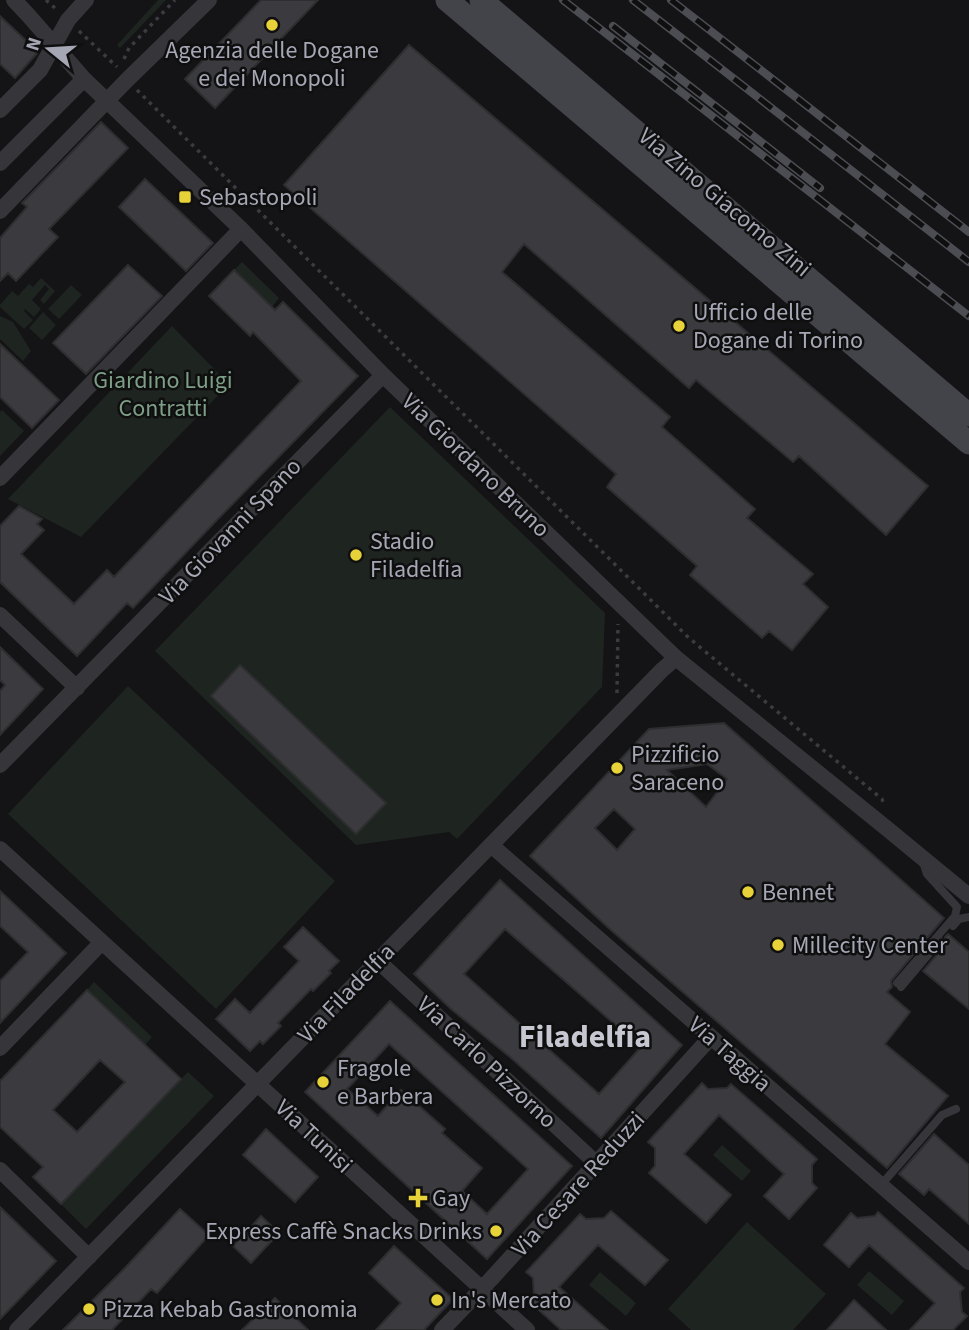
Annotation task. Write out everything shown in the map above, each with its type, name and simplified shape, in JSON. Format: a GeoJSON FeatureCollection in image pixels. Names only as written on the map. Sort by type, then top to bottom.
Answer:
{"type":"FeatureCollection","features":[{"type":"Feature","properties":{"kind":"street","name":"Via Giordano Bruno"},"geometry":{"type":"LineString","coordinates":[[13,0],[84,79],[241,229],[383,375],[676,658],[969,896]]}},
{"type":"Feature","properties":{"kind":"street"},"geometry":{"type":"LineString","coordinates":[[0,110],[40,69],[68,20],[86,0]]}},
{"type":"Feature","properties":{"kind":"street"},"geometry":{"type":"LineString","coordinates":[[0,211],[209,0]]}},
{"type":"Feature","properties":{"kind":"street","name":"Via Zino Giacomo Zini"},"geometry":{"type":"LineString","coordinates":[[447,0],[969,443]]}},
{"type":"Feature","properties":{"kind":"street","name":"Via Zino Giacomo Zini"},"geometry":{"type":"LineString","coordinates":[[481,0],[969,415]]}},
{"type":"Feature","properties":{"kind":"street"},"geometry":{"type":"LineString","coordinates":[[0,163],[84,79]]}},
{"type":"Feature","properties":{"kind":"street"},"geometry":{"type":"LineString","coordinates":[[0,478],[241,229]]}},
{"type":"Feature","properties":{"kind":"street","name":"Via Giovanni Spano"},"geometry":{"type":"LineString","coordinates":[[0,765],[383,375]]}},
{"type":"Feature","properties":{"kind":"street"},"geometry":{"type":"LineString","coordinates":[[0,615],[77,688]]}},
{"type":"Feature","properties":{"kind":"street","name":"Via Filadelfia"},"geometry":{"type":"LineString","coordinates":[[17,1330],[676,658]]}},
{"type":"Feature","properties":{"kind":"street","name":"Via Taggia"},"geometry":{"type":"LineString","coordinates":[[491,845],[969,1262]]}},
{"type":"Feature","properties":{"kind":"street","name":"Via Tunisi"},"geometry":{"type":"LineString","coordinates":[[0,849],[527,1330]]}},
{"type":"Feature","properties":{"kind":"street"},"geometry":{"type":"LineString","coordinates":[[0,1048],[102,942]]}},
{"type":"Feature","properties":{"kind":"street","name":"Via Carlo Pizzorno"},"geometry":{"type":"LineString","coordinates":[[378,961],[596,1163]]}},
{"type":"Feature","properties":{"kind":"street","name":"Via Cesare Reduzzi"},"geometry":{"type":"LineString","coordinates":[[443,1330],[712,1037]]}},
{"type":"Feature","properties":{"kind":"street"},"geometry":{"type":"LineString","coordinates":[[0,1170],[89,1257]]}},
{"type":"Feature","properties":{"kind":"lane"},"geometry":{"type":"LineString","coordinates":[[921,856],[927,874],[957,906],[955,916],[899,985],[959,919],[969,917]]}},
{"type":"Feature","properties":{"kind":"lane"},"geometry":{"type":"LineString","coordinates":[[881,1185],[942,1115],[956,1109]]}},
{"type":"Feature","properties":{"kind":"path"},"geometry":{"type":"LineString","coordinates":[[47,0],[690,638],[882,799],[885,809]]}},
{"type":"Feature","properties":{"kind":"path"},"geometry":{"type":"LineString","coordinates":[[127,80],[124,64],[129,48],[175,0]]}},
{"type":"Feature","properties":{"kind":"path"},"geometry":{"type":"LineString","coordinates":[[612,698],[618,692],[618,624],[627,610]]}},
{"type":"Feature","properties":{"kind":"green space"},"geometry":{"type":"Polygon","coordinates":[[[158,0],[166,0],[120,48],[117,45],[158,0]]]}},
{"type":"Feature","properties":{"kind":"green space"},"geometry":{"type":"Polygon","coordinates":[[[242,262],[279,298],[272,307],[234,270],[242,262]]]}},
{"type":"Feature","properties":{"kind":"green space"},"geometry":{"type":"Polygon","coordinates":[[[41,278],[55,291],[44,304],[40,300],[49,289],[45,285],[32,300],[41,309],[34,317],[25,309],[33,320],[24,329],[0,305],[12,291],[18,296],[29,284],[33,287],[41,278]]]}},
{"type":"Feature","properties":{"kind":"green space"},"geometry":{"type":"Polygon","coordinates":[[[71,285],[82,295],[59,319],[48,309],[71,285]]]}},
{"type":"Feature","properties":{"kind":"green space"},"geometry":{"type":"Polygon","coordinates":[[[43,312],[56,325],[42,340],[29,328],[43,312]]]}},
{"type":"Feature","properties":{"kind":"green space"},"geometry":{"type":"Polygon","coordinates":[[[0,316],[13,322],[31,351],[23,361],[0,339],[0,316]]]}},
{"type":"Feature","properties":{"kind":"green space","name":"Giardino Luigi Contratti"},"geometry":{"type":"Polygon","coordinates":[[[172,326],[229,384],[81,537],[8,499],[172,326]]]}},
{"type":"Feature","properties":{"kind":"green space","name":"Stadio Filadelfia"},"geometry":{"type":"Polygon","coordinates":[[[390,407],[605,613],[602,687],[457,839],[449,832],[356,845],[155,651],[390,407]]]}},
{"type":"Feature","properties":{"kind":"green space"},"geometry":{"type":"Polygon","coordinates":[[[2,410],[24,431],[0,456],[0,412],[2,410]]]}},
{"type":"Feature","properties":{"kind":"green space"},"geometry":{"type":"Polygon","coordinates":[[[128,686],[335,881],[216,1009],[8,814],[128,686]]]}},
{"type":"Feature","properties":{"kind":"green space"},"geometry":{"type":"Polygon","coordinates":[[[94,982],[152,1037],[145,1045],[87,990],[94,982]]]}},
{"type":"Feature","properties":{"kind":"green space"},"geometry":{"type":"Polygon","coordinates":[[[188,1072],[214,1096],[86,1229],[61,1204],[188,1072]]]}},
{"type":"Feature","properties":{"kind":"green space"},"geometry":{"type":"Polygon","coordinates":[[[722,1145],[751,1171],[742,1181],[713,1155],[722,1145]]]}},
{"type":"Feature","properties":{"kind":"green space"},"geometry":{"type":"Polygon","coordinates":[[[747,1222],[826,1294],[793,1330],[691,1330],[668,1309],[747,1222]]]}},
{"type":"Feature","properties":{"kind":"green space"},"geometry":{"type":"Polygon","coordinates":[[[869,1271],[904,1301],[892,1315],[857,1285],[869,1271]]]}},
{"type":"Feature","properties":{"kind":"green space"},"geometry":{"type":"Polygon","coordinates":[[[600,1272],[636,1303],[626,1316],[589,1285],[600,1272]]]}},
{"type":"Feature","properties":{"kind":"building"},"geometry":{"type":"Polygon","coordinates":[[[261,0],[318,0],[215,108],[185,79],[261,0]]]}},
{"type":"Feature","properties":{"kind":"building"},"geometry":{"type":"Polygon","coordinates":[[[0,16],[38,52],[15,78],[0,64],[0,16]]]}},
{"type":"Feature","properties":{"kind":"building","name":"Ufficio delle Dogane di Torino"},"geometry":{"type":"Polygon","coordinates":[[[409,45],[928,486],[886,535],[799,456],[793,462],[696,380],[689,388],[524,244],[502,272],[670,417],[662,427],[755,509],[747,518],[813,574],[803,584],[828,607],[792,650],[769,631],[762,638],[690,575],[697,566],[607,487],[616,474],[284,185],[409,45]]]}},
{"type":"Feature","properties":{"kind":"building"},"geometry":{"type":"Polygon","coordinates":[[[101,122],[128,148],[49,229],[58,237],[16,281],[8,273],[0,281],[0,238],[27,207],[22,203],[101,122]]]}},
{"type":"Feature","properties":{"kind":"building"},"geometry":{"type":"Polygon","coordinates":[[[145,179],[213,243],[186,271],[119,207],[145,179]]]}},
{"type":"Feature","properties":{"kind":"building"},"geometry":{"type":"Polygon","coordinates":[[[128,265],[162,296],[86,374],[53,343],[128,265]]]}},
{"type":"Feature","properties":{"kind":"building"},"geometry":{"type":"Polygon","coordinates":[[[234,270],[275,310],[283,302],[358,376],[133,608],[127,603],[77,656],[0,582],[0,526],[19,506],[42,519],[37,524],[44,530],[21,554],[74,604],[107,570],[114,577],[301,381],[253,332],[250,336],[209,296],[234,270]]]}},
{"type":"Feature","properties":{"kind":"building"},"geometry":{"type":"Polygon","coordinates":[[[0,344],[59,400],[32,428],[0,397],[0,344]]]}},
{"type":"Feature","properties":{"kind":"building"},"geometry":{"type":"Polygon","coordinates":[[[0,647],[43,689],[0,735],[0,691],[5,685],[0,680],[0,647]]]}},
{"type":"Feature","properties":{"kind":"building"},"geometry":{"type":"Polygon","coordinates":[[[240,665],[386,803],[356,834],[211,696],[240,665]]]}},
{"type":"Feature","properties":{"kind":"building","name":"Millecity Center"},"geometry":{"type":"Polygon","coordinates":[[[724,723],[944,918],[891,981],[892,987],[887,992],[910,1012],[885,1044],[948,1096],[887,1168],[612,931],[530,856],[649,729],[724,723]],[[707,764],[667,770],[706,807],[727,779],[707,764]],[[614,809],[595,828],[617,850],[635,829],[614,809]]]}},
{"type":"Feature","properties":{"kind":"building"},"geometry":{"type":"Polygon","coordinates":[[[500,880],[682,1045],[601,1138],[414,974],[500,880]],[[505,929],[464,974],[599,1094],[641,1047],[505,929]]]}},
{"type":"Feature","properties":{"kind":"building"},"geometry":{"type":"Polygon","coordinates":[[[0,891],[66,953],[0,1023],[0,981],[28,952],[0,926],[0,891]]]}},
{"type":"Feature","properties":{"kind":"building"},"geometry":{"type":"Polygon","coordinates":[[[303,927],[339,961],[329,971],[331,973],[278,1023],[281,1026],[263,1044],[260,1041],[250,1051],[216,1019],[235,999],[250,1013],[299,961],[284,947],[303,927]]]}},
{"type":"Feature","properties":{"kind":"building"},"geometry":{"type":"Polygon","coordinates":[[[948,934],[969,952],[969,1009],[923,971],[945,945],[945,937],[948,934]]]}},
{"type":"Feature","properties":{"kind":"building"},"geometry":{"type":"Polygon","coordinates":[[[87,990],[181,1079],[61,1204],[33,1177],[43,1167],[0,1127],[0,1081],[87,990]],[[100,1060],[53,1110],[77,1132],[125,1082],[100,1060]]]}},
{"type":"Feature","properties":{"kind":"building"},"geometry":{"type":"Polygon","coordinates":[[[390,1001],[572,1166],[487,1259],[305,1092],[390,1001]],[[389,1044],[347,1089],[378,1116],[401,1090],[445,1129],[442,1133],[482,1168],[462,1191],[487,1214],[528,1169],[389,1044]]]}},
{"type":"Feature","properties":{"kind":"building"},"geometry":{"type":"Polygon","coordinates":[[[702,1083],[708,1089],[727,1088],[731,1084],[817,1159],[812,1165],[812,1183],[817,1188],[789,1219],[764,1196],[784,1174],[719,1115],[684,1154],[731,1195],[706,1223],[649,1173],[655,1166],[655,1148],[648,1142],[702,1083]]]}},
{"type":"Feature","properties":{"kind":"building"},"geometry":{"type":"Polygon","coordinates":[[[266,1129],[318,1177],[295,1202],[243,1155],[266,1129]]]}},
{"type":"Feature","properties":{"kind":"building"},"geometry":{"type":"Polygon","coordinates":[[[934,1134],[969,1165],[969,1224],[929,1189],[924,1195],[899,1174],[934,1134]]]}},
{"type":"Feature","properties":{"kind":"building"},"geometry":{"type":"Polygon","coordinates":[[[0,1207],[56,1261],[0,1319],[0,1207]]]}},
{"type":"Feature","properties":{"kind":"building"},"geometry":{"type":"Polygon","coordinates":[[[180,1209],[209,1235],[157,1293],[151,1289],[112,1330],[63,1330],[125,1268],[180,1209]]]}},
{"type":"Feature","properties":{"kind":"building"},"geometry":{"type":"Polygon","coordinates":[[[611,1211],[668,1260],[645,1285],[598,1245],[559,1287],[608,1330],[561,1330],[530,1302],[534,1297],[533,1278],[526,1272],[580,1214],[586,1219],[604,1218],[611,1211]]]}},
{"type":"Feature","properties":{"kind":"building"},"geometry":{"type":"Polygon","coordinates":[[[878,1212],[964,1288],[960,1292],[962,1312],[967,1316],[953,1330],[910,1330],[935,1303],[869,1245],[849,1267],[824,1245],[851,1213],[857,1218],[875,1216],[878,1212]]]}},
{"type":"Feature","properties":{"kind":"building"},"geometry":{"type":"Polygon","coordinates":[[[261,1216],[279,1233],[251,1263],[233,1246],[261,1216]]]}},
{"type":"Feature","properties":{"kind":"building"},"geometry":{"type":"Polygon","coordinates":[[[394,1246],[453,1299],[424,1330],[376,1330],[401,1303],[369,1273],[394,1246]]]}},
{"type":"Feature","properties":{"kind":"building"},"geometry":{"type":"Polygon","coordinates":[[[275,1298],[308,1330],[242,1330],[275,1298]]]}},
{"type":"Feature","properties":{"kind":"building"},"geometry":{"type":"Polygon","coordinates":[[[854,1300],[886,1330],[827,1330],[854,1300]]]}},
{"type":"Feature","properties":{"kind":"railway"},"geometry":{"type":"LineString","coordinates":[[563,0],[969,316]]}},
{"type":"Feature","properties":{"kind":"railway"},"geometry":{"type":"LineString","coordinates":[[633,0],[969,262]]}},
{"type":"Feature","properties":{"kind":"railway"},"geometry":{"type":"LineString","coordinates":[[671,0],[969,232]]}},
{"type":"Feature","properties":{"kind":"railway"},"geometry":{"type":"LineString","coordinates":[[613,26],[820,188]]}},
{"type":"Feature","properties":{"kind":"place","name":"Agenzia delle Dogane e dei Monopoli"},"geometry":{"type":"Point","coordinates":[272,25]}},
{"type":"Feature","properties":{"kind":"place","name":"Sebastopoli"},"geometry":{"type":"Point","coordinates":[185,197]}},
{"type":"Feature","properties":{"kind":"place","name":"Ufficio delle Dogane di Torino"},"geometry":{"type":"Point","coordinates":[679,326]}},
{"type":"Feature","properties":{"kind":"place","name":"Stadio Filadelfia"},"geometry":{"type":"Point","coordinates":[356,555]}},
{"type":"Feature","properties":{"kind":"place","name":"Pizzificio Saraceno"},"geometry":{"type":"Point","coordinates":[617,768]}},
{"type":"Feature","properties":{"kind":"place","name":"Bennet"},"geometry":{"type":"Point","coordinates":[748,892]}},
{"type":"Feature","properties":{"kind":"place","name":"Millecity Center"},"geometry":{"type":"Point","coordinates":[778,945]}},
{"type":"Feature","properties":{"kind":"place","name":"Fragole e Barbera"},"geometry":{"type":"Point","coordinates":[323,1082]}},
{"type":"Feature","properties":{"kind":"place","name":"Gay"},"geometry":{"type":"Point","coordinates":[418,1198]}},
{"type":"Feature","properties":{"kind":"place","name":"Express Caffè Snacks Drinks"},"geometry":{"type":"Point","coordinates":[496,1231]}},
{"type":"Feature","properties":{"kind":"place","name":"In's Mercato"},"geometry":{"type":"Point","coordinates":[437,1300]}},
{"type":"Feature","properties":{"kind":"place","name":"Pizza Kebab Gastronomia"},"geometry":{"type":"Point","coordinates":[89,1309]}},
{"type":"Feature","properties":{"kind":"district","name":"Filadelfia"},"geometry":{"type":"Point","coordinates":[585,1036]}}]}
